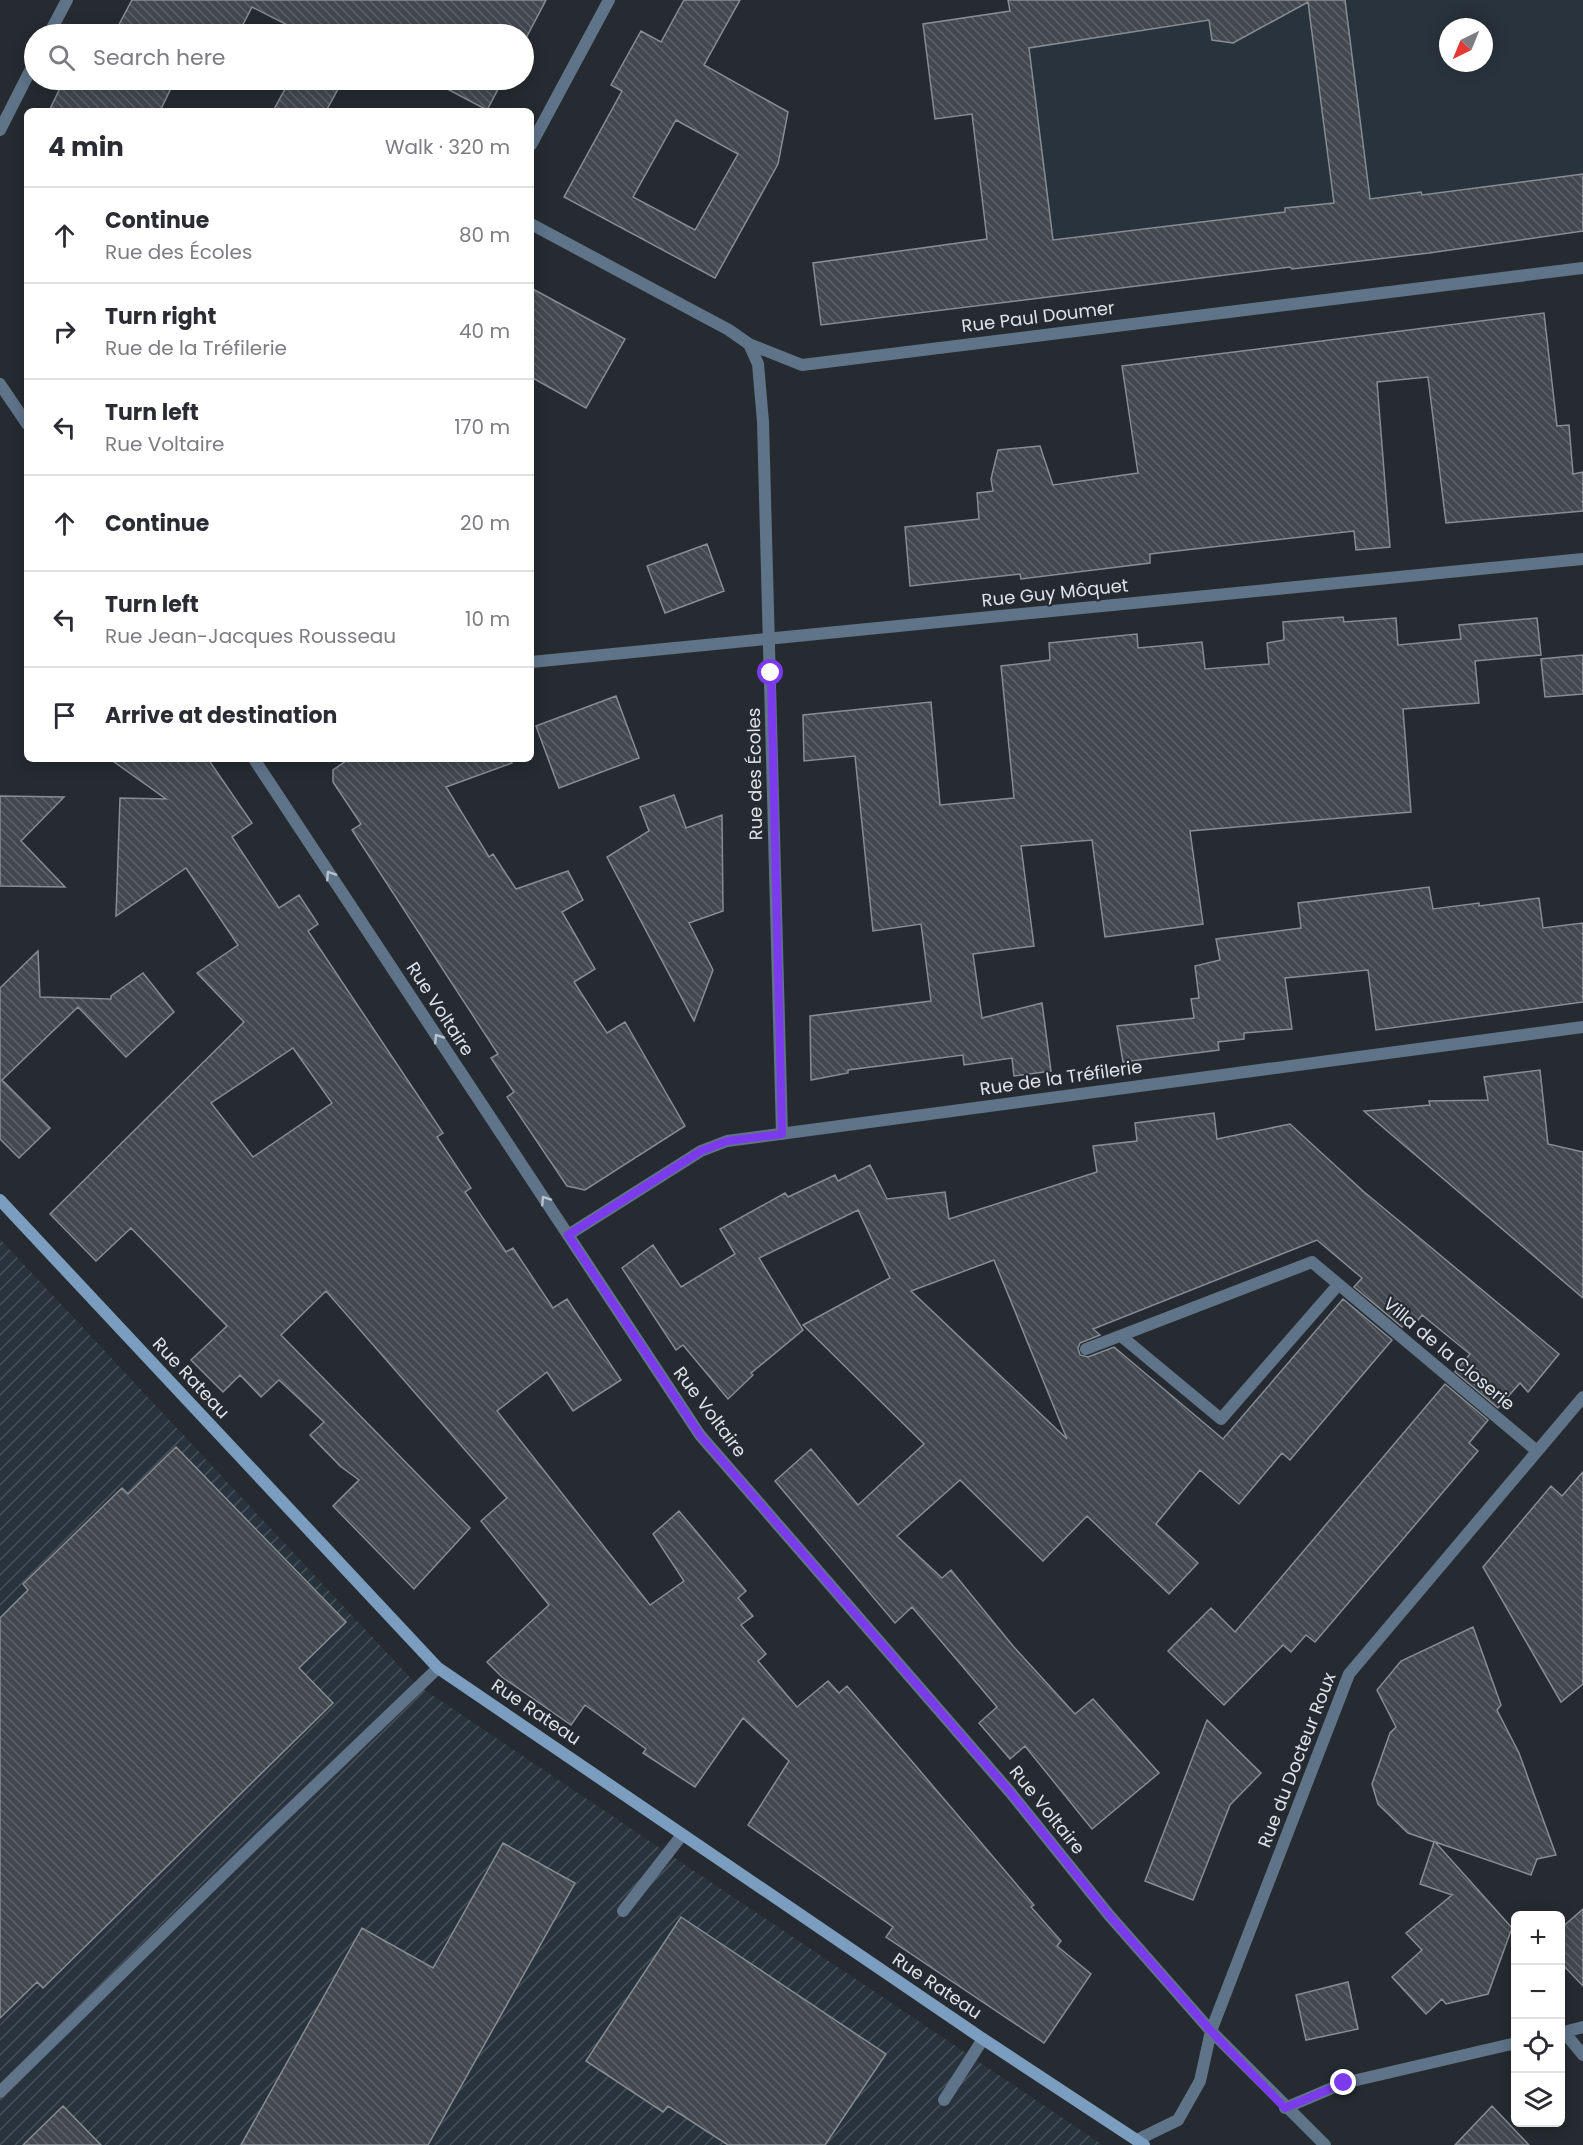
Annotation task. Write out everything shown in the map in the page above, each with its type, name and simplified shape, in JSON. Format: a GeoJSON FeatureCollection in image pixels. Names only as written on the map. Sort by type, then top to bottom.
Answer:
{"type":"FeatureCollection","features":[{"type":"Feature","properties":{"kind":"street"},"geometry":{"type":"LineString","coordinates":[[54,24],[67,0]]}},
{"type":"Feature","properties":{"kind":"street"},"geometry":{"type":"LineString","coordinates":[[534,139],[609,0]]}},
{"type":"Feature","properties":{"kind":"street"},"geometry":{"type":"LineString","coordinates":[[0,130],[24,83]]}},
{"type":"Feature","properties":{"kind":"street","name":"Rue Paul Doumer"},"geometry":{"type":"LineString","coordinates":[[534,226],[729,330],[748,344],[802,364],[1583,268]]}},
{"type":"Feature","properties":{"kind":"street","name":"Rue des Écoles"},"geometry":{"type":"LineString","coordinates":[[748,344],[758,364],[762,391],[782,1134]]}},
{"type":"Feature","properties":{"kind":"street"},"geometry":{"type":"LineString","coordinates":[[0,384],[24,420]]}},
{"type":"Feature","properties":{"kind":"street","name":"Rue Guy Môquet"},"geometry":{"type":"LineString","coordinates":[[534,662],[1583,559]]}},
{"type":"Feature","properties":{"kind":"street","name":"Rue Voltaire"},"geometry":{"type":"LineString","coordinates":[[256,762],[700,1435],[1010,1792],[1109,1915],[1211,2031],[1285,2108],[1325,2145]]}},
{"type":"Feature","properties":{"kind":"street","name":"Rue de la Tréfilerie"},"geometry":{"type":"LineString","coordinates":[[568,1235],[701,1151],[727,1141],[1583,1027]]}},
{"type":"Feature","properties":{"kind":"street","name":"Rue Rateau"},"geometry":{"type":"LineString","coordinates":[[0,1200],[438,1668],[983,2039],[1140,2143]]}},
{"type":"Feature","properties":{"kind":"street","name":"Villa de la Closerie"},"geometry":{"type":"LineString","coordinates":[[1086,1349],[1312,1262],[1537,1451]]}},
{"type":"Feature","properties":{"kind":"street"},"geometry":{"type":"LineString","coordinates":[[1121,1336],[1221,1419],[1338,1285]]}},
{"type":"Feature","properties":{"kind":"street","name":"Rue du Docteur Roux"},"geometry":{"type":"LineString","coordinates":[[1140,2143],[1178,2120],[1200,2081],[1211,2031],[1349,1674],[1583,1396]]}},
{"type":"Feature","properties":{"kind":"street"},"geometry":{"type":"LineString","coordinates":[[0,2092],[438,1668]]}},
{"type":"Feature","properties":{"kind":"street"},"geometry":{"type":"LineString","coordinates":[[623,1911],[682,1834]]}},
{"type":"Feature","properties":{"kind":"street"},"geometry":{"type":"LineString","coordinates":[[1565,2031],[1583,2027]]}},
{"type":"Feature","properties":{"kind":"street"},"geometry":{"type":"LineString","coordinates":[[1565,2035],[1583,2055]]}},
{"type":"Feature","properties":{"kind":"street"},"geometry":{"type":"LineString","coordinates":[[944,2100],[983,2039]]}},
{"type":"Feature","properties":{"kind":"street"},"geometry":{"type":"LineString","coordinates":[[1285,2108],[1344,2083],[1511,2044]]}},
{"type":"Feature","properties":{"kind":"shaded area"},"geometry":{"type":"Polygon","coordinates":[[[1081,0],[1583,0],[1583,231],[1429,253],[1292,269],[1290,267],[995,304],[961,18],[1081,0]]]}},
{"type":"Feature","properties":{"kind":"shaded area"},"geometry":{"type":"Polygon","coordinates":[[[0,1239],[417,1685],[1103,2145],[0,2145],[0,1239]]]}},
{"type":"Feature","properties":{"kind":"building"},"geometry":{"type":"Polygon","coordinates":[[[132,0],[546,0],[533,24],[285,24],[252,7],[243,24],[119,24],[132,0]]]}},
{"type":"Feature","properties":{"kind":"building"},"geometry":{"type":"Polygon","coordinates":[[[684,0],[740,0],[704,65],[788,112],[778,164],[715,278],[564,197],[622,91],[611,85],[641,31],[661,42],[684,0]],[[676,120],[633,197],[695,230],[738,154],[676,120]]]}},
{"type":"Feature","properties":{"kind":"building"},"geometry":{"type":"Polygon","coordinates":[[[1008,0],[1345,0],[1370,199],[1421,192],[1422,195],[1583,174],[1583,231],[1429,253],[1292,269],[1290,267],[821,325],[813,263],[987,239],[972,114],[935,119],[923,24],[1010,11],[1008,0]],[[1308,2],[1233,43],[1212,40],[1209,20],[1029,48],[1053,240],[1285,212],[1285,208],[1334,203],[1308,2]]]}},
{"type":"Feature","properties":{"kind":"building"},"geometry":{"type":"Polygon","coordinates":[[[59,90],[170,90],[161,108],[50,108],[59,90]]]}},
{"type":"Feature","properties":{"kind":"building"},"geometry":{"type":"Polygon","coordinates":[[[285,90],[338,90],[328,108],[275,108],[285,90]]]}},
{"type":"Feature","properties":{"kind":"building"},"geometry":{"type":"Polygon","coordinates":[[[449,90],[498,90],[488,108],[483,108],[449,90]]]}},
{"type":"Feature","properties":{"kind":"building"},"geometry":{"type":"Polygon","coordinates":[[[534,290],[625,339],[586,408],[534,379],[534,290]]]}},
{"type":"Feature","properties":{"kind":"building"},"geometry":{"type":"Polygon","coordinates":[[[1544,313],[1557,426],[1569,425],[1573,474],[1583,472],[1583,511],[1446,523],[1428,377],[1377,382],[1390,547],[1356,550],[1354,531],[1150,554],[1150,563],[1021,579],[1020,574],[910,586],[905,527],[979,519],[977,493],[993,491],[991,479],[998,450],[1040,446],[1053,485],[1138,473],[1122,366],[1544,313]]]}},
{"type":"Feature","properties":{"kind":"building"},"geometry":{"type":"Polygon","coordinates":[[[707,544],[724,591],[665,613],[647,566],[707,544]]]}},
{"type":"Feature","properties":{"kind":"building"},"geometry":{"type":"Polygon","coordinates":[[[1343,617],[1344,622],[1396,618],[1398,645],[1461,639],[1459,625],[1537,618],[1541,655],[1475,661],[1479,703],[1403,709],[1411,812],[1190,831],[1203,924],[1105,937],[1092,840],[1021,846],[1034,946],[973,954],[982,1018],[1042,1003],[1051,1071],[1014,1076],[1012,1058],[964,1065],[963,1055],[848,1070],[848,1073],[811,1080],[810,1016],[931,1001],[921,924],[873,931],[855,756],[804,761],[803,715],[931,702],[940,805],[1014,798],[1001,666],[1050,660],[1049,643],[1137,634],[1138,648],[1202,642],[1205,669],[1269,664],[1267,643],[1284,640],[1283,622],[1343,617]]]}},
{"type":"Feature","properties":{"kind":"building"},"geometry":{"type":"Polygon","coordinates":[[[1583,655],[1583,694],[1545,697],[1541,659],[1583,655]]]}},
{"type":"Feature","properties":{"kind":"building"},"geometry":{"type":"Polygon","coordinates":[[[616,696],[639,758],[559,788],[536,726],[616,696]]]}},
{"type":"Feature","properties":{"kind":"building"},"geometry":{"type":"Polygon","coordinates":[[[114,762],[210,762],[252,823],[232,837],[279,908],[299,895],[318,924],[308,931],[443,1133],[437,1137],[471,1188],[465,1192],[506,1252],[513,1248],[553,1308],[567,1299],[621,1380],[573,1411],[547,1372],[497,1411],[650,1605],[684,1581],[653,1534],[679,1511],[746,1591],[738,1598],[753,1616],[741,1625],[766,1654],[758,1661],[797,1707],[828,1681],[839,1693],[847,1686],[1034,1905],[1031,1907],[1061,1941],[1057,1946],[1091,1974],[1044,2043],[886,1937],[893,1927],[748,1825],[789,1761],[743,1718],[695,1787],[643,1753],[646,1749],[585,1705],[571,1725],[502,1677],[487,1662],[549,1605],[481,1521],[507,1498],[326,1291],[281,1335],[470,1528],[414,1589],[333,1506],[359,1480],[340,1466],[310,1435],[324,1422],[279,1380],[261,1397],[240,1375],[223,1392],[191,1360],[227,1326],[131,1228],[96,1261],[50,1214],[244,1022],[197,973],[238,945],[186,868],[116,916],[120,798],[166,799],[114,762]],[[293,1048],[211,1103],[253,1157],[332,1103],[293,1048]]]}},
{"type":"Feature","properties":{"kind":"building"},"geometry":{"type":"Polygon","coordinates":[[[345,762],[512,762],[446,787],[489,857],[493,854],[516,889],[568,871],[583,900],[562,912],[595,969],[574,982],[607,1033],[625,1022],[685,1126],[585,1190],[567,1186],[507,1097],[514,1092],[491,1058],[498,1054],[352,830],[361,824],[333,782],[333,770],[345,762]]]}},
{"type":"Feature","properties":{"kind":"building"},"geometry":{"type":"Polygon","coordinates":[[[674,795],[686,828],[722,815],[723,911],[689,923],[713,970],[694,1021],[607,857],[649,831],[640,807],[674,795]]]}},
{"type":"Feature","properties":{"kind":"building"},"geometry":{"type":"Polygon","coordinates":[[[0,796],[64,797],[21,841],[65,887],[0,886],[0,796]]]}},
{"type":"Feature","properties":{"kind":"building"},"geometry":{"type":"Polygon","coordinates":[[[1429,887],[1433,909],[1539,898],[1543,928],[1583,923],[1583,1002],[1376,1030],[1368,970],[1285,978],[1292,1029],[1244,1033],[1244,1039],[1218,1042],[1219,1050],[1123,1062],[1117,1026],[1194,1018],[1191,999],[1199,998],[1195,966],[1220,960],[1216,939],[1301,928],[1298,903],[1429,887]]]}},
{"type":"Feature","properties":{"kind":"building"},"geometry":{"type":"Polygon","coordinates":[[[38,951],[40,997],[111,999],[111,996],[143,973],[174,1012],[126,1057],[78,1007],[2,1080],[50,1128],[19,1158],[0,1139],[0,988],[38,951]]]}},
{"type":"Feature","properties":{"kind":"building"},"geometry":{"type":"Polygon","coordinates":[[[1540,1070],[1548,1144],[1583,1152],[1583,1298],[1364,1111],[1430,1105],[1429,1101],[1488,1100],[1484,1077],[1540,1070]]]}},
{"type":"Feature","properties":{"kind":"building"},"geometry":{"type":"Polygon","coordinates":[[[1214,1113],[1217,1139],[1290,1124],[1363,1191],[1559,1354],[1528,1392],[1520,1383],[1498,1408],[1455,1372],[1470,1354],[1422,1315],[1415,1324],[1410,1319],[1402,1327],[1354,1287],[1362,1278],[1317,1240],[1093,1329],[1100,1335],[1080,1343],[1078,1348],[1080,1355],[1088,1357],[1114,1347],[1223,1439],[1343,1299],[1392,1340],[1290,1460],[1282,1453],[1239,1504],[1200,1470],[1156,1524],[1198,1563],[1169,1594],[1087,1516],[1043,1561],[960,1480],[897,1536],[942,1578],[951,1570],[1013,1646],[1075,1714],[1093,1699],[1159,1773],[1092,1829],[1025,1746],[1010,1759],[979,1723],[997,1707],[912,1607],[895,1623],[775,1481],[811,1449],[858,1505],[924,1444],[803,1325],[890,1278],[858,1210],[759,1258],[803,1330],[751,1373],[753,1375],[728,1399],[683,1345],[676,1350],[622,1268],[653,1245],[681,1287],[735,1254],[720,1229],[785,1193],[788,1197],[835,1175],[838,1181],[870,1165],[887,1199],[945,1192],[949,1219],[1097,1172],[1093,1146],[1137,1141],[1135,1123],[1214,1113]],[[994,1260],[911,1291],[1067,1439],[994,1260]]]}},
{"type":"Feature","properties":{"kind":"building"},"geometry":{"type":"Polygon","coordinates":[[[1445,1384],[1488,1420],[1469,1443],[1478,1451],[1315,1642],[1306,1635],[1291,1652],[1283,1645],[1224,1705],[1168,1651],[1211,1608],[1235,1632],[1445,1384]]]}},
{"type":"Feature","properties":{"kind":"building"},"geometry":{"type":"Polygon","coordinates":[[[176,1447],[346,1622],[299,1668],[333,1703],[43,1988],[37,1982],[0,2018],[0,1618],[28,1590],[23,1584],[122,1488],[128,1494],[176,1447]]]}},
{"type":"Feature","properties":{"kind":"building"},"geometry":{"type":"Polygon","coordinates":[[[1583,1472],[1583,1684],[1561,1702],[1483,1567],[1551,1486],[1562,1496],[1583,1472]]]}},
{"type":"Feature","properties":{"kind":"building"},"geometry":{"type":"Polygon","coordinates":[[[1473,1627],[1501,1705],[1497,1710],[1519,1753],[1556,1855],[1537,1859],[1531,1875],[1435,1842],[1511,1927],[1511,1931],[1488,1994],[1446,2004],[1442,1999],[1426,2014],[1392,1977],[1422,1950],[1406,1933],[1452,1895],[1420,1884],[1434,1842],[1408,1833],[1378,1804],[1372,1784],[1390,1733],[1396,1727],[1377,1690],[1401,1661],[1473,1627]]]}},
{"type":"Feature","properties":{"kind":"building"},"geometry":{"type":"Polygon","coordinates":[[[1207,1720],[1261,1773],[1230,1805],[1193,1900],[1145,1881],[1207,1720]]]}},
{"type":"Feature","properties":{"kind":"building"},"geometry":{"type":"Polygon","coordinates":[[[503,1843],[575,1883],[428,2145],[241,2145],[362,1928],[433,1968],[503,1843]]]}},
{"type":"Feature","properties":{"kind":"building"},"geometry":{"type":"Polygon","coordinates":[[[1583,1909],[1583,1986],[1565,1967],[1565,1925],[1583,1909]]]}},
{"type":"Feature","properties":{"kind":"building"},"geometry":{"type":"Polygon","coordinates":[[[681,1917],[886,2054],[825,2145],[728,2145],[668,2106],[663,2112],[586,2061],[681,1917]]]}},
{"type":"Feature","properties":{"kind":"building"},"geometry":{"type":"Polygon","coordinates":[[[1348,1982],[1358,2029],[1306,2040],[1296,1995],[1348,1982]]]}},
{"type":"Feature","properties":{"kind":"building"},"geometry":{"type":"Polygon","coordinates":[[[63,2106],[101,2145],[23,2145],[63,2106]]]}},
{"type":"Feature","properties":{"kind":"building"},"geometry":{"type":"Polygon","coordinates":[[[1492,2106],[1529,2145],[1455,2145],[1492,2106]]]}},
{"type":"Feature","properties":{"kind":"route"},"geometry":{"type":"LineString","coordinates":[[771,673],[782,1134],[727,1141],[701,1151],[568,1235],[700,1435],[1010,1792],[1109,1915],[1211,2031],[1285,2108],[1344,2083]]}}]}
